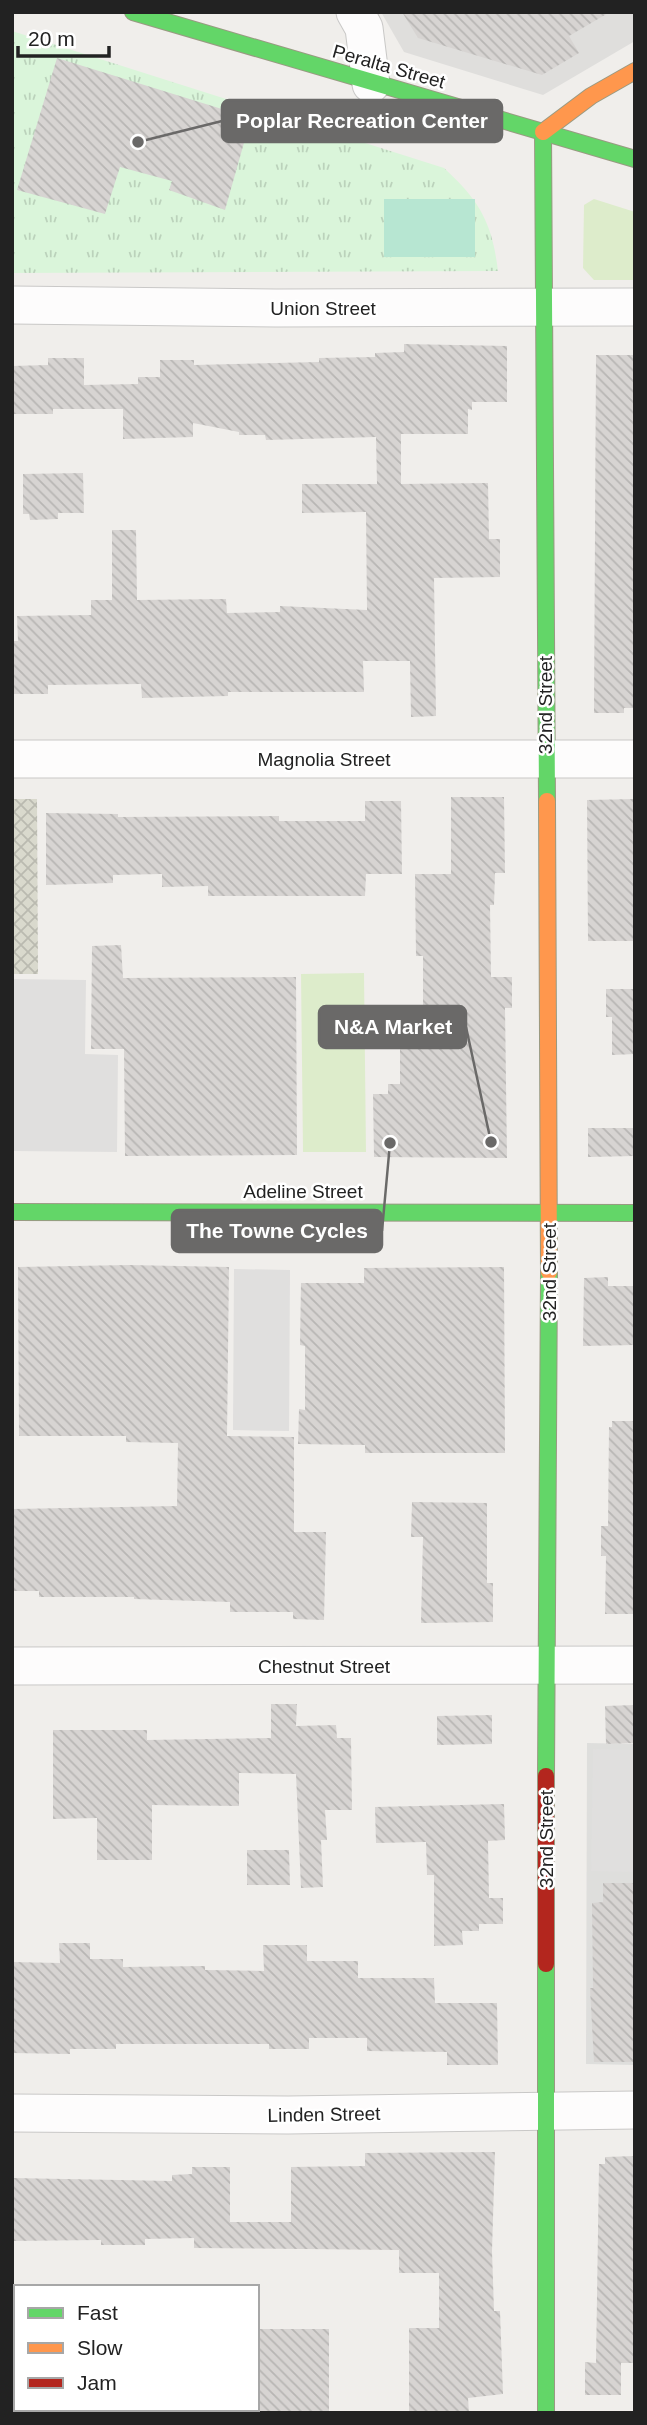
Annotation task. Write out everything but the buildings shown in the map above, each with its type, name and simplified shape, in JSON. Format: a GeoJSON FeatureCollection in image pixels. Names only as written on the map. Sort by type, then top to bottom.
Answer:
{"type":"FeatureCollection","features":[{"type":"Feature","properties":{"kind":"street","name":"Peralta Street"},"geometry":{"type":"LineString","coordinates":[[133,12],[371,84],[635,159]]}},
{"type":"Feature","properties":{"kind":"street"},"geometry":{"type":"LineString","coordinates":[[355,12],[364,28],[371,84]]}},
{"type":"Feature","properties":{"kind":"street"},"geometry":{"type":"LineString","coordinates":[[543,132],[591,96],[635,71]]}},
{"type":"Feature","properties":{"kind":"street","name":"32nd Street"},"geometry":{"type":"LineString","coordinates":[[543,132],[549,1213],[545,1666],[546,2413]]}},
{"type":"Feature","properties":{"kind":"street","name":"Union Street"},"geometry":{"type":"LineString","coordinates":[[12,305],[635,307]]}},
{"type":"Feature","properties":{"kind":"street","name":"Magnolia Street"},"geometry":{"type":"LineString","coordinates":[[12,759],[635,759]]}},
{"type":"Feature","properties":{"kind":"street","name":"Adeline Street"},"geometry":{"type":"LineString","coordinates":[[12,1212],[635,1213]]}},
{"type":"Feature","properties":{"kind":"street","name":"Chestnut Street"},"geometry":{"type":"LineString","coordinates":[[12,1666],[635,1665]]}},
{"type":"Feature","properties":{"kind":"street","name":"Linden Street"},"geometry":{"type":"LineString","coordinates":[[12,2113],[288,2115],[546,2109],[635,2110]]}},
{"type":"Feature","properties":{"kind":"shaded area"},"geometry":{"type":"Polygon","coordinates":[[[381,12],[635,12],[635,41],[543,95],[404,52],[381,12]]]}},
{"type":"Feature","properties":{"kind":"shaded area"},"geometry":{"type":"Polygon","coordinates":[[[12,799],[37,799],[38,974],[12,974],[12,799]]]}},
{"type":"Feature","properties":{"kind":"shaded area"},"geometry":{"type":"Polygon","coordinates":[[[12,979],[86,980],[85,1054],[118,1055],[117,1152],[12,1151],[12,979]]]}},
{"type":"Feature","properties":{"kind":"shaded area"},"geometry":{"type":"Polygon","coordinates":[[[234,1269],[290,1270],[289,1431],[233,1430],[234,1269]]]}},
{"type":"Feature","properties":{"kind":"shaded area"},"geometry":{"type":"Polygon","coordinates":[[[587,1743],[635,1744],[635,2065],[586,2064],[587,1743]]]}},
{"type":"Feature","properties":{"kind":"shaded area"},"geometry":{"type":"Polygon","coordinates":[[[593,1749],[635,1750],[635,1872],[591,1871],[593,1749]]]}},
{"type":"Feature","properties":{"kind":"green space"},"geometry":{"type":"Polygon","coordinates":[[[12,31],[444,168],[467,191],[482,214],[492,239],[498,271],[12,273],[12,31]]]}},
{"type":"Feature","properties":{"kind":"green space"},"geometry":{"type":"Polygon","coordinates":[[[384,199],[475,199],[475,257],[384,257],[384,199]]]}},
{"type":"Feature","properties":{"kind":"green space"},"geometry":{"type":"Polygon","coordinates":[[[594,199],[635,212],[635,280],[594,280],[583,268],[584,205],[594,199]]]}},
{"type":"Feature","properties":{"kind":"green space"},"geometry":{"type":"Polygon","coordinates":[[[364,973],[366,1152],[303,1152],[301,974],[364,973]]]}},
{"type":"Feature","properties":{"kind":"traffic: fast"},"geometry":{"type":"LineString","coordinates":[[133,12],[635,159]]}},
{"type":"Feature","properties":{"kind":"traffic: fast"},"geometry":{"type":"LineString","coordinates":[[543,132],[547,801]]}},
{"type":"Feature","properties":{"kind":"traffic: fast"},"geometry":{"type":"LineString","coordinates":[[12,1212],[635,1213]]}},
{"type":"Feature","properties":{"kind":"traffic: fast"},"geometry":{"type":"LineString","coordinates":[[546,1776],[549,1272]]}},
{"type":"Feature","properties":{"kind":"traffic: fast"},"geometry":{"type":"LineString","coordinates":[[546,1964],[546,2413]]}},
{"type":"Feature","properties":{"kind":"traffic: slow"},"geometry":{"type":"LineString","coordinates":[[543,132],[591,96],[635,71]]}},
{"type":"Feature","properties":{"kind":"traffic: slow"},"geometry":{"type":"LineString","coordinates":[[547,801],[549,1272]]}},
{"type":"Feature","properties":{"kind":"traffic: jam"},"geometry":{"type":"LineString","coordinates":[[546,1776],[546,1964]]}},
{"type":"Feature","properties":{"kind":"place","name":"Poplar Recreation Center"},"geometry":{"type":"Point","coordinates":[138,142]}},
{"type":"Feature","properties":{"kind":"place","name":"N&A Market"},"geometry":{"type":"Point","coordinates":[491,1142]}},
{"type":"Feature","properties":{"kind":"place","name":"The Towne Cycles"},"geometry":{"type":"Point","coordinates":[390,1143]}}]}
